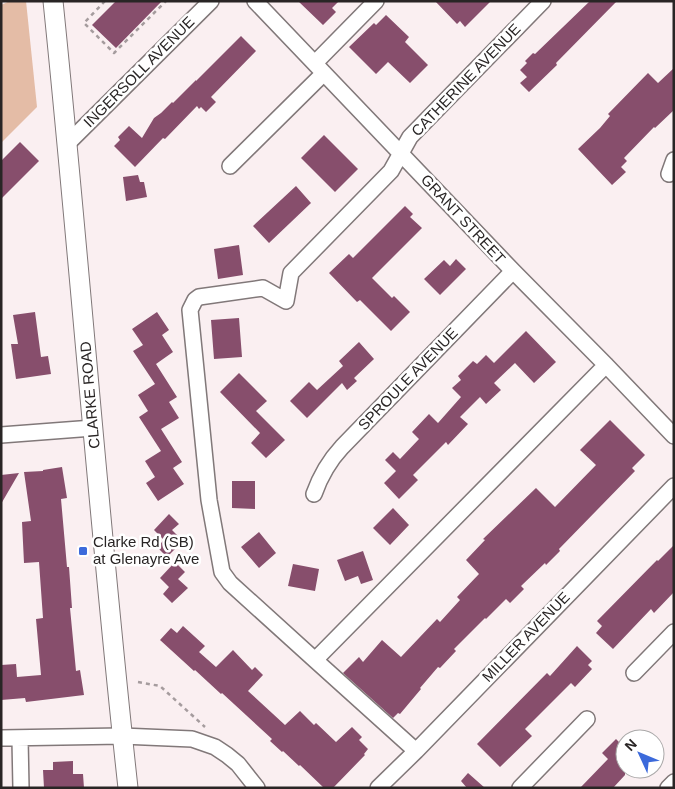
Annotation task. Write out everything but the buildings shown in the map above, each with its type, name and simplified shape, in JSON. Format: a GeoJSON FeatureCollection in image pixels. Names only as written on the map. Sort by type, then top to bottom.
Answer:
{"type":"FeatureCollection","features":[{"type":"Feature","properties":{"kind":"main road","name":"CLARKE ROAD"},"geometry":{"type":"LineString","coordinates":[[53,1],[128,788]]}},
{"type":"Feature","properties":{"kind":"street","name":"INGERSOLL AVENUE"},"geometry":{"type":"LineString","coordinates":[[68,143],[210,1]]}},
{"type":"Feature","properties":{"kind":"street","name":"GRANT STREET"},"geometry":{"type":"LineString","coordinates":[[255,1],[674,436]]}},
{"type":"Feature","properties":{"kind":"street"},"geometry":{"type":"LineString","coordinates":[[230,166],[320,68],[376,1]]}},
{"type":"Feature","properties":{"kind":"street","name":"CATHERINE AVENUE"},"geometry":{"type":"LineString","coordinates":[[315,660],[230,583],[222,572],[208,500],[190,310],[195,300],[199,297],[263,288],[286,301],[291,273],[391,170],[410,137],[543,1]]}},
{"type":"Feature","properties":{"kind":"street","name":"SPROULE AVENUE"},"geometry":{"type":"LineString","coordinates":[[314,494],[326,467],[342,447],[513,271]]}},
{"type":"Feature","properties":{"kind":"street"},"geometry":{"type":"LineString","coordinates":[[416,751],[315,660],[606,365]]}},
{"type":"Feature","properties":{"kind":"street"},"geometry":{"type":"LineString","coordinates":[[1,435],[93,428]]}},
{"type":"Feature","properties":{"kind":"street","name":"MILLER AVENUE"},"geometry":{"type":"LineString","coordinates":[[378,788],[674,486]]}},
{"type":"Feature","properties":{"kind":"street"},"geometry":{"type":"LineString","coordinates":[[634,673],[674,632]]}},
{"type":"Feature","properties":{"kind":"street"},"geometry":{"type":"LineString","coordinates":[[520,788],[587,719]]}},
{"type":"Feature","properties":{"kind":"street"},"geometry":{"type":"LineString","coordinates":[[1,738],[122,736],[192,739],[227,755],[238,764],[258,788]]}},
{"type":"Feature","properties":{"kind":"street"},"geometry":{"type":"LineString","coordinates":[[20,739],[21,788]]}},
{"type":"Feature","properties":{"kind":"street"},"geometry":{"type":"LineString","coordinates":[[668,788],[674,782]]}},
{"type":"Feature","properties":{"kind":"path"},"geometry":{"type":"LineString","coordinates":[[105,1],[84,23],[114,53],[166,1]]}},
{"type":"Feature","properties":{"kind":"path"},"geometry":{"type":"LineString","coordinates":[[138,682],[160,686],[206,728]]}},
{"type":"Feature","properties":{"kind":"shaded area"},"geometry":{"type":"Polygon","coordinates":[[[10,1],[26,1],[37,107],[1,143],[1,5],[10,1]]]}},
{"type":"Feature","properties":{"kind":"place","name":"Clarke Rd (SB) at Glenayre Ave"},"geometry":{"type":"Point","coordinates":[83,551]}}]}
